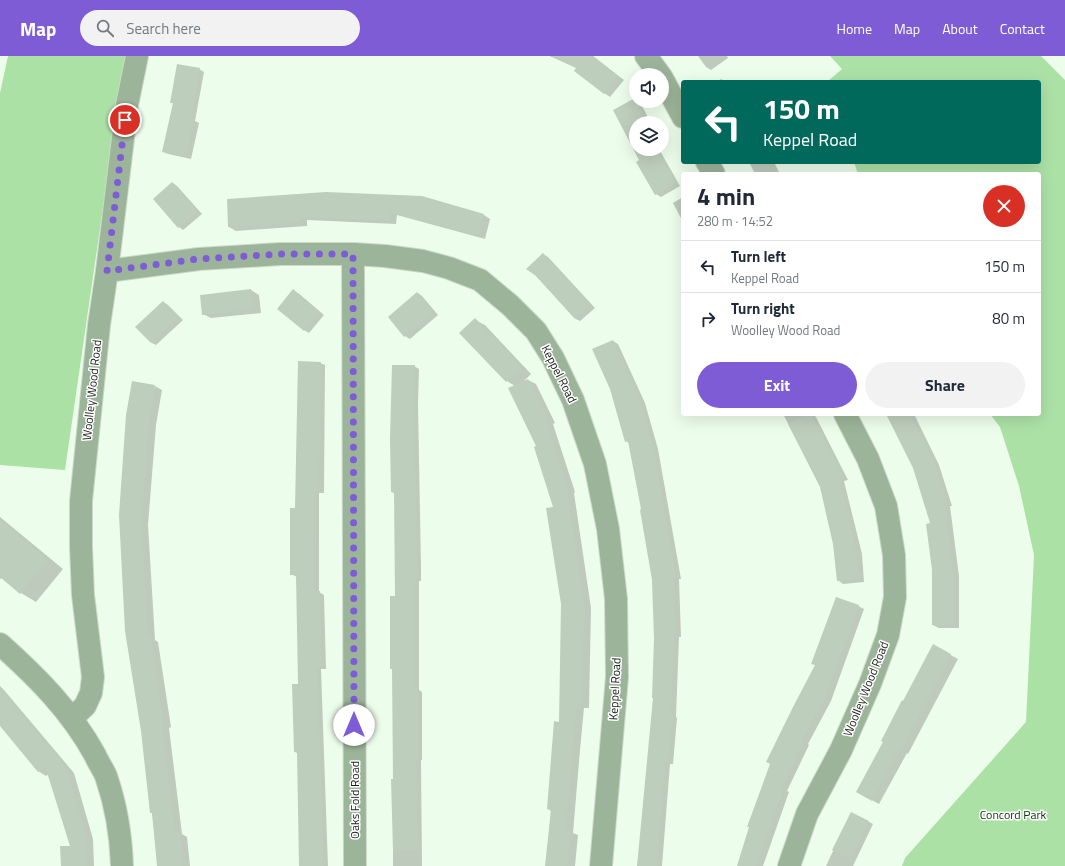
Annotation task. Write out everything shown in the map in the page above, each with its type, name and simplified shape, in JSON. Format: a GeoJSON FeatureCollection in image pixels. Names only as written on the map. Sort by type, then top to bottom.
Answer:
{"type":"FeatureCollection","features":[{"type":"Feature","properties":{"kind":"street","name":"Woolley Wood Road"},"geometry":{"type":"LineString","coordinates":[[72,718],[85,706],[91,693],[93,677],[83,595],[81,501],[99,325],[127,105],[137,56]]}},
{"type":"Feature","properties":{"kind":"street"},"geometry":{"type":"LineString","coordinates":[[646,56],[655,68]]}},
{"type":"Feature","properties":{"kind":"street"},"geometry":{"type":"LineString","coordinates":[[669,91],[681,113]]}},
{"type":"Feature","properties":{"kind":"street","name":"Keppel Road"},"geometry":{"type":"LineString","coordinates":[[107,271],[198,259],[280,254],[353,254],[423,261],[449,268],[480,280],[510,305],[536,331],[553,358],[573,400],[595,464],[608,530],[616,599],[617,677],[601,866]]}},
{"type":"Feature","properties":{"kind":"street","name":"Oaks Fold Road"},"geometry":{"type":"LineString","coordinates":[[353,254],[355,866]]}},
{"type":"Feature","properties":{"kind":"street","name":"Woolley Wood Road"},"geometry":{"type":"LineString","coordinates":[[789,866],[808,814],[841,750],[870,684],[888,635],[895,597],[894,555],[886,506],[868,459],[846,416]]}},
{"type":"Feature","properties":{"kind":"street"},"geometry":{"type":"LineString","coordinates":[[0,644],[34,675],[72,718],[106,775],[116,811],[122,866]]}},
{"type":"Feature","properties":{"kind":"green space"},"geometry":{"type":"Polygon","coordinates":[[[8,56],[125,56],[65,470],[0,465],[0,93],[8,56]]]}},
{"type":"Feature","properties":{"kind":"green space","name":"Concord Park"},"geometry":{"type":"Polygon","coordinates":[[[830,56],[1041,56],[1065,80],[1065,866],[902,866],[905,858],[1026,722],[1034,555],[1019,486],[1000,427],[992,416],[1041,416],[1041,172],[857,172],[855,164],[1041,164],[1041,80],[829,80],[842,69],[830,56]]]}},
{"type":"Feature","properties":{"kind":"building"},"geometry":{"type":"Polygon","coordinates":[[[550,56],[593,56],[618,76],[604,94],[574,71],[576,68],[550,56]]]}},
{"type":"Feature","properties":{"kind":"building"},"geometry":{"type":"Polygon","coordinates":[[[177,64],[200,68],[191,119],[194,119],[186,157],[162,152],[173,103],[170,103],[177,64]]]}},
{"type":"Feature","properties":{"kind":"building"},"geometry":{"type":"Polygon","coordinates":[[[629,101],[629,108],[640,108],[644,116],[629,116],[629,141],[613,110],[629,101]]]}},
{"type":"Feature","properties":{"kind":"building"},"geometry":{"type":"Polygon","coordinates":[[[637,156],[660,156],[676,183],[655,195],[636,162],[639,160],[637,156]]]}},
{"type":"Feature","properties":{"kind":"building"},"geometry":{"type":"Polygon","coordinates":[[[172,182],[198,211],[178,228],[153,199],[172,182]]]}},
{"type":"Feature","properties":{"kind":"building"},"geometry":{"type":"Polygon","coordinates":[[[326,192],[422,196],[484,214],[478,236],[390,212],[390,221],[301,217],[301,222],[228,227],[227,199],[326,192]]]}},
{"type":"Feature","properties":{"kind":"building"},"geometry":{"type":"Polygon","coordinates":[[[543,253],[591,305],[575,319],[536,276],[526,269],[543,253]]]}},
{"type":"Feature","properties":{"kind":"building"},"geometry":{"type":"Polygon","coordinates":[[[251,289],[254,309],[202,315],[200,295],[251,289]]]}},
{"type":"Feature","properties":{"kind":"building"},"geometry":{"type":"Polygon","coordinates":[[[293,289],[320,312],[304,331],[277,309],[293,289]]]}},
{"type":"Feature","properties":{"kind":"building"},"geometry":{"type":"Polygon","coordinates":[[[417,292],[434,312],[404,337],[388,317],[417,292]]]}},
{"type":"Feature","properties":{"kind":"building"},"geometry":{"type":"Polygon","coordinates":[[[163,301],[179,317],[151,343],[135,327],[163,301]]]}},
{"type":"Feature","properties":{"kind":"building"},"geometry":{"type":"Polygon","coordinates":[[[475,318],[522,368],[506,382],[459,333],[475,318]]]}},
{"type":"Feature","properties":{"kind":"building"},"geometry":{"type":"Polygon","coordinates":[[[613,340],[640,399],[653,445],[676,577],[674,577],[676,634],[674,634],[671,713],[673,714],[668,762],[665,762],[657,866],[637,866],[653,698],[654,639],[652,580],[641,509],[628,441],[625,442],[610,389],[592,349],[613,340]]]}},
{"type":"Feature","properties":{"kind":"building"},"geometry":{"type":"Polygon","coordinates":[[[298,361],[321,362],[319,491],[315,491],[314,591],[320,591],[321,667],[317,667],[323,866],[299,866],[297,752],[294,752],[292,684],[298,684],[296,575],[290,575],[290,508],[295,508],[298,361]]]}},
{"type":"Feature","properties":{"kind":"building"},"geometry":{"type":"Polygon","coordinates":[[[392,365],[415,365],[414,401],[417,579],[415,579],[415,688],[418,688],[418,758],[416,758],[418,850],[393,851],[391,779],[393,779],[392,669],[390,669],[390,596],[395,596],[394,492],[391,492],[390,439],[392,365]]]}},
{"type":"Feature","properties":{"kind":"building"},"geometry":{"type":"Polygon","coordinates":[[[528,379],[548,419],[546,420],[568,488],[584,603],[582,704],[577,704],[573,745],[566,829],[571,830],[567,866],[545,866],[551,810],[547,809],[554,721],[559,722],[561,604],[546,508],[553,507],[534,447],[536,446],[508,388],[528,379]]]}},
{"type":"Feature","properties":{"kind":"building"},"geometry":{"type":"Polygon","coordinates":[[[132,381],[155,385],[149,421],[142,521],[148,637],[151,637],[164,724],[162,724],[175,832],[180,831],[183,866],[157,866],[152,813],[150,813],[141,731],[125,631],[119,515],[126,415],[132,381]]]}},
{"type":"Feature","properties":{"kind":"building"},"geometry":{"type":"Polygon","coordinates":[[[804,416],[812,416],[843,476],[839,478],[856,550],[859,579],[837,581],[833,544],[820,487],[788,424],[804,416]]]}},
{"type":"Feature","properties":{"kind":"building"},"geometry":{"type":"Polygon","coordinates":[[[887,416],[911,416],[933,460],[947,502],[945,503],[953,572],[953,625],[932,625],[932,570],[926,524],[930,523],[913,468],[887,416]]]}},
{"type":"Feature","properties":{"kind":"building"},"geometry":{"type":"Polygon","coordinates":[[[0,520],[48,560],[20,594],[0,577],[0,520]]]}},
{"type":"Feature","properties":{"kind":"building"},"geometry":{"type":"Polygon","coordinates":[[[836,597],[859,605],[825,698],[802,740],[804,740],[782,787],[784,788],[756,866],[737,866],[749,827],[747,827],[770,764],[766,762],[815,665],[811,664],[836,597]]]}},
{"type":"Feature","properties":{"kind":"building"},"geometry":{"type":"Polygon","coordinates":[[[933,644],[951,654],[901,751],[899,750],[872,801],[856,792],[883,742],[881,741],[902,700],[903,701],[933,644]]]}},
{"type":"Feature","properties":{"kind":"building"},"geometry":{"type":"Polygon","coordinates":[[[0,689],[66,767],[86,834],[87,866],[61,866],[60,846],[70,846],[45,766],[38,772],[0,726],[0,689]]]}},
{"type":"Feature","properties":{"kind":"building"},"geometry":{"type":"Polygon","coordinates":[[[851,812],[869,821],[850,859],[832,850],[851,812]]]}},
{"type":"Feature","properties":{"kind":"route"},"geometry":{"type":"LineString","coordinates":[[125,120],[107,271],[198,259],[280,254],[353,254],[354,725]]}}]}
